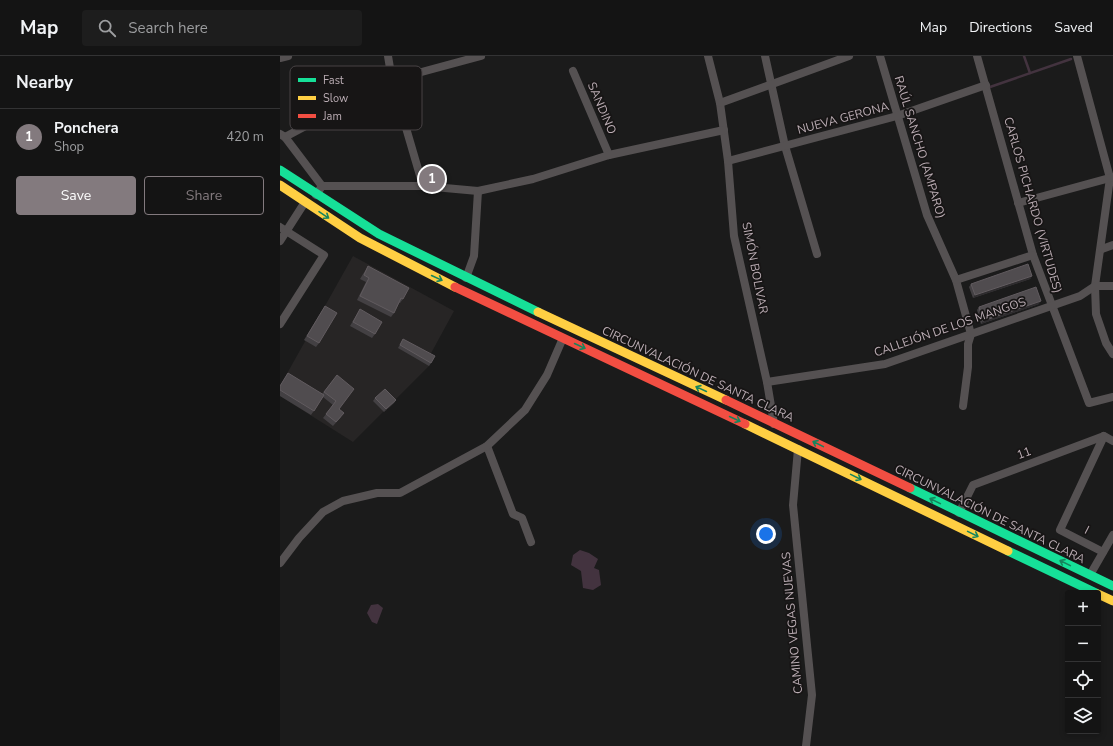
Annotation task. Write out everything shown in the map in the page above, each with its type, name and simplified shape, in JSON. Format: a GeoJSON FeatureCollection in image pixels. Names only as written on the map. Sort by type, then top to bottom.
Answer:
{"type":"FeatureCollection","features":[{"type":"Feature","properties":{"kind":"highway","name":"CIRCUNVALACIÓN DE SANTA CLARA"},"geometry":{"type":"LineString","coordinates":[[280,170],[316,195],[379,234],[466,278],[774,423],[1113,586]]}},
{"type":"Feature","properties":{"kind":"highway","name":"CIRCUNVALACIÓN DE SANTA CLARA"},"geometry":{"type":"LineString","coordinates":[[280,185],[360,238],[429,275],[798,449],[1091,590]]}},
{"type":"Feature","properties":{"kind":"highway","name":"CIRCUNVALACIÓN DE SANTA CLARA"},"geometry":{"type":"LineString","coordinates":[[1101,595],[1113,601]]}},
{"type":"Feature","properties":{"kind":"street"},"geometry":{"type":"LineString","coordinates":[[280,58],[288,56]]}},
{"type":"Feature","properties":{"kind":"street"},"geometry":{"type":"LineString","coordinates":[[388,56],[390,66]]}},
{"type":"Feature","properties":{"kind":"street"},"geometry":{"type":"LineString","coordinates":[[422,72],[480,56]]}},
{"type":"Feature","properties":{"kind":"street","name":"SIMÓN BOLIVAR"},"geometry":{"type":"LineString","coordinates":[[708,56],[720,103],[724,130],[734,236],[767,382],[774,423],[770,436]]}},
{"type":"Feature","properties":{"kind":"street"},"geometry":{"type":"LineString","coordinates":[[765,56],[785,146],[817,254]]}},
{"type":"Feature","properties":{"kind":"street"},"geometry":{"type":"LineString","coordinates":[[720,103],[849,56]]}},
{"type":"Feature","properties":{"kind":"street","name":"RAÚL SANCHO (AMPARO)"},"geometry":{"type":"LineString","coordinates":[[880,56],[927,215],[956,280],[971,334],[968,344],[968,367],[963,406]]}},
{"type":"Feature","properties":{"kind":"street","name":"CARLOS PICHARDO (VIRTUDES)"},"geometry":{"type":"LineString","coordinates":[[977,56],[1033,255],[1089,404],[1113,397]]}},
{"type":"Feature","properties":{"kind":"street"},"geometry":{"type":"LineString","coordinates":[[1078,56],[1112,178],[1095,286],[1096,314],[1106,343],[1113,354]]}},
{"type":"Feature","properties":{"kind":"street","name":"SANDINO"},"geometry":{"type":"LineString","coordinates":[[573,71],[609,155]]}},
{"type":"Feature","properties":{"kind":"street","name":"NUEVA GERONA"},"geometry":{"type":"LineString","coordinates":[[728,161],[897,116],[986,85]]}},
{"type":"Feature","properties":{"kind":"street"},"geometry":{"type":"LineString","coordinates":[[293,130],[283,135],[322,186]]}},
{"type":"Feature","properties":{"kind":"street"},"geometry":{"type":"LineString","coordinates":[[407,130],[423,186]]}},
{"type":"Feature","properties":{"kind":"street"},"geometry":{"type":"LineString","coordinates":[[322,186],[423,186],[478,191],[533,178],[609,155],[724,130]]}},
{"type":"Feature","properties":{"kind":"street"},"geometry":{"type":"LineString","coordinates":[[1018,203],[1112,178]]}},
{"type":"Feature","properties":{"kind":"street"},"geometry":{"type":"LineString","coordinates":[[316,195],[322,186]]}},
{"type":"Feature","properties":{"kind":"street"},"geometry":{"type":"LineString","coordinates":[[466,278],[474,256],[478,191]]}},
{"type":"Feature","properties":{"kind":"street"},"geometry":{"type":"LineString","coordinates":[[280,241],[283,230],[305,202]]}},
{"type":"Feature","properties":{"kind":"street"},"geometry":{"type":"LineString","coordinates":[[280,324],[324,255],[283,230]]}},
{"type":"Feature","properties":{"kind":"street"},"geometry":{"type":"LineString","coordinates":[[1102,249],[1113,245]]}},
{"type":"Feature","properties":{"kind":"street"},"geometry":{"type":"LineString","coordinates":[[956,280],[1033,255]]}},
{"type":"Feature","properties":{"kind":"street"},"geometry":{"type":"LineString","coordinates":[[1095,286],[1113,286]]}},
{"type":"Feature","properties":{"kind":"street","name":"CALLEJÓN DE LOS MANGOS"},"geometry":{"type":"LineString","coordinates":[[767,382],[885,364],[1080,296],[1095,286]]}},
{"type":"Feature","properties":{"kind":"street"},"geometry":{"type":"LineString","coordinates":[[280,563],[299,538],[323,512],[343,501],[377,494],[400,494],[487,446],[525,410],[547,375],[563,338]]}},
{"type":"Feature","properties":{"kind":"street"},"geometry":{"type":"LineString","coordinates":[[1104,436],[1113,440]]}},
{"type":"Feature","properties":{"kind":"street","name":"11"},"geometry":{"type":"LineString","coordinates":[[959,513],[974,485],[1104,436]]}},
{"type":"Feature","properties":{"kind":"street","name":"I"},"geometry":{"type":"LineString","coordinates":[[1103,552],[1060,530],[1104,436]]}},
{"type":"Feature","properties":{"kind":"street"},"geometry":{"type":"LineString","coordinates":[[487,446],[512,514],[522,518],[531,542]]}},
{"type":"Feature","properties":{"kind":"street","name":"CAMINO VEGAS NUEVAS"},"geometry":{"type":"LineString","coordinates":[[798,449],[793,505],[812,695],[806,746]]}},
{"type":"Feature","properties":{"kind":"street"},"geometry":{"type":"LineString","coordinates":[[1090,575],[1113,535]]}},
{"type":"Feature","properties":{"kind":"shaded area"},"geometry":{"type":"Polygon","coordinates":[[[353,256],[454,311],[429,357],[433,359],[429,366],[353,442],[280,396],[280,386],[353,256]]]}},
{"type":"Feature","properties":{"kind":"shaded area"},"geometry":{"type":"Polygon","coordinates":[[[580,550],[589,553],[598,559],[594,568],[599,570],[601,585],[593,590],[583,588],[581,571],[571,565],[573,555],[580,550]]]}},
{"type":"Feature","properties":{"kind":"shaded area"},"geometry":{"type":"Polygon","coordinates":[[[378,604],[383,608],[377,624],[372,622],[367,613],[371,605],[378,604]]]}},
{"type":"Feature","properties":{"kind":"building"},"geometry":{"type":"Polygon","coordinates":[[[1028,264],[1032,276],[975,295],[971,284],[1028,264]]]}},
{"type":"Feature","properties":{"kind":"building"},"geometry":{"type":"Polygon","coordinates":[[[368,266],[409,288],[403,299],[401,298],[394,313],[360,296],[369,278],[364,275],[368,266]]]}},
{"type":"Feature","properties":{"kind":"building"},"geometry":{"type":"Polygon","coordinates":[[[1036,287],[1041,301],[983,321],[979,307],[1036,287]]]}},
{"type":"Feature","properties":{"kind":"building"},"geometry":{"type":"Polygon","coordinates":[[[325,306],[337,313],[319,343],[307,336],[325,306]]]}},
{"type":"Feature","properties":{"kind":"building"},"geometry":{"type":"Polygon","coordinates":[[[360,309],[382,322],[375,334],[353,322],[360,309]]]}},
{"type":"Feature","properties":{"kind":"building"},"geometry":{"type":"Polygon","coordinates":[[[403,339],[435,356],[431,363],[400,345],[403,339]]]}},
{"type":"Feature","properties":{"kind":"building"},"geometry":{"type":"Polygon","coordinates":[[[288,373],[324,395],[314,411],[280,390],[280,386],[288,373]]]}},
{"type":"Feature","properties":{"kind":"building"},"geometry":{"type":"Polygon","coordinates":[[[337,375],[354,389],[339,409],[344,413],[336,422],[326,414],[336,401],[324,392],[337,375]]]}},
{"type":"Feature","properties":{"kind":"building"},"geometry":{"type":"Polygon","coordinates":[[[385,389],[396,400],[386,409],[375,398],[385,389]]]}},
{"type":"Feature","properties":{"kind":"waterway"},"geometry":{"type":"LineString","coordinates":[[1024,56],[1030,73]]}},
{"type":"Feature","properties":{"kind":"waterway"},"geometry":{"type":"LineString","coordinates":[[990,87],[1071,59]]}},
{"type":"Feature","properties":{"kind":"traffic: fast"},"geometry":{"type":"LineString","coordinates":[[280,170],[379,234],[538,312]]}},
{"type":"Feature","properties":{"kind":"traffic: fast"},"geometry":{"type":"LineString","coordinates":[[910,488],[1113,586]]}},
{"type":"Feature","properties":{"kind":"traffic: fast"},"geometry":{"type":"LineString","coordinates":[[1008,551],[1090,590]]}},
{"type":"Feature","properties":{"kind":"traffic: slow"},"geometry":{"type":"LineString","coordinates":[[280,185],[360,238],[455,287]]}},
{"type":"Feature","properties":{"kind":"traffic: slow"},"geometry":{"type":"LineString","coordinates":[[538,312],[726,400]]}},
{"type":"Feature","properties":{"kind":"traffic: slow"},"geometry":{"type":"LineString","coordinates":[[745,424],[1008,551]]}},
{"type":"Feature","properties":{"kind":"traffic: slow"},"geometry":{"type":"LineString","coordinates":[[1101,595],[1113,601]]}},
{"type":"Feature","properties":{"kind":"traffic: jam"},"geometry":{"type":"LineString","coordinates":[[455,287],[745,424]]}},
{"type":"Feature","properties":{"kind":"traffic: jam"},"geometry":{"type":"LineString","coordinates":[[726,400],[910,488]]}},
{"type":"Feature","properties":{"kind":"place","name":"Ponchera"},"geometry":{"type":"Point","coordinates":[432,179]}}]}
